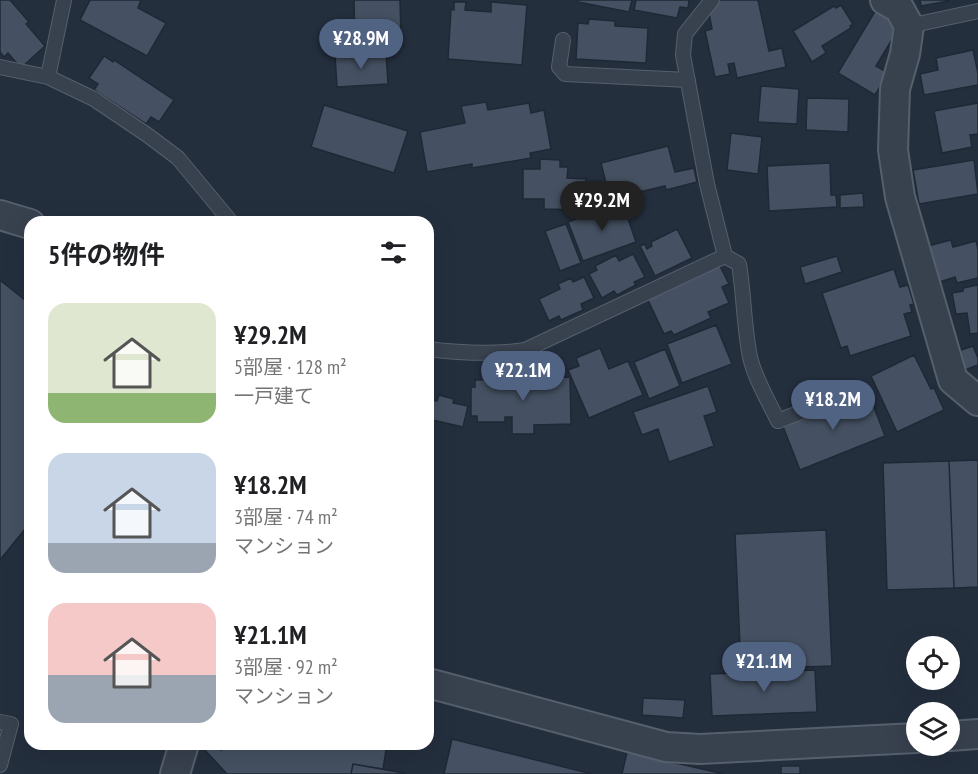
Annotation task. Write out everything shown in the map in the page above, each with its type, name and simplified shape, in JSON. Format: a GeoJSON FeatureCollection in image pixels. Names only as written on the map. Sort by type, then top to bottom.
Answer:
{"type":"FeatureCollection","features":[{"type":"Feature","properties":{"kind":"street"},"geometry":{"type":"LineString","coordinates":[[885,0],[899,8],[909,26],[905,54],[895,89],[893,150],[900,196],[953,380],[978,401]]}},
{"type":"Feature","properties":{"kind":"street"},"geometry":{"type":"LineString","coordinates":[[0,215],[24,222]]}},
{"type":"Feature","properties":{"kind":"street"},"geometry":{"type":"LineString","coordinates":[[434,685],[666,747],[700,749],[906,739]]}},
{"type":"Feature","properties":{"kind":"street"},"geometry":{"type":"LineString","coordinates":[[960,735],[978,734]]}},
{"type":"Feature","properties":{"kind":"street"},"geometry":{"type":"LineString","coordinates":[[175,774],[182,750]]}},
{"type":"Feature","properties":{"kind":"lane"},"geometry":{"type":"LineString","coordinates":[[48,77],[64,0]]}},
{"type":"Feature","properties":{"kind":"lane"},"geometry":{"type":"LineString","coordinates":[[712,0],[685,34],[683,55],[707,184],[725,256],[739,264],[750,356],[754,371],[778,421],[839,397]]}},
{"type":"Feature","properties":{"kind":"lane"},"geometry":{"type":"LineString","coordinates":[[909,26],[978,10]]}},
{"type":"Feature","properties":{"kind":"lane"},"geometry":{"type":"LineString","coordinates":[[564,40],[559,67],[565,74],[688,80]]}},
{"type":"Feature","properties":{"kind":"lane"},"geometry":{"type":"LineString","coordinates":[[0,67],[48,77],[94,99],[178,158],[226,216]]}},
{"type":"Feature","properties":{"kind":"lane"},"geometry":{"type":"LineString","coordinates":[[434,349],[465,352],[525,350],[725,256]]}},
{"type":"Feature","properties":{"kind":"lane"},"geometry":{"type":"LineString","coordinates":[[0,722],[11,724],[0,765]]}},
{"type":"Feature","properties":{"kind":"building"},"geometry":{"type":"Polygon","coordinates":[[[0,0],[10,0],[45,46],[21,68],[8,53],[4,57],[0,52],[0,0]]]}},
{"type":"Feature","properties":{"kind":"building"},"geometry":{"type":"Polygon","coordinates":[[[90,0],[141,0],[138,8],[166,23],[147,56],[80,20],[90,0]]]}},
{"type":"Feature","properties":{"kind":"building"},"geometry":{"type":"Polygon","coordinates":[[[354,0],[400,0],[401,36],[382,36],[382,45],[355,45],[354,0]]]}},
{"type":"Feature","properties":{"kind":"building"},"geometry":{"type":"Polygon","coordinates":[[[578,0],[632,0],[629,12],[578,2],[578,0]]]}},
{"type":"Feature","properties":{"kind":"building"},"geometry":{"type":"Polygon","coordinates":[[[636,0],[689,0],[688,8],[680,7],[677,18],[634,10],[636,0]]]}},
{"type":"Feature","properties":{"kind":"building"},"geometry":{"type":"Polygon","coordinates":[[[718,0],[758,0],[769,51],[782,48],[786,67],[737,78],[734,63],[728,64],[730,74],[715,77],[705,31],[712,29],[709,13],[718,0]]]}},
{"type":"Feature","properties":{"kind":"building"},"geometry":{"type":"Polygon","coordinates":[[[920,0],[949,0],[949,1],[921,6],[920,0]]]}},
{"type":"Feature","properties":{"kind":"building"},"geometry":{"type":"Polygon","coordinates":[[[454,2],[466,2],[465,10],[491,12],[491,2],[527,5],[522,65],[448,59],[451,9],[454,10],[454,2]]]}},
{"type":"Feature","properties":{"kind":"building"},"geometry":{"type":"Polygon","coordinates":[[[841,5],[853,24],[851,28],[822,46],[826,53],[812,62],[793,31],[834,6],[836,8],[841,5]]]}},
{"type":"Feature","properties":{"kind":"building"},"geometry":{"type":"Polygon","coordinates":[[[877,8],[902,23],[876,66],[888,73],[875,95],[838,73],[877,8]]]}},
{"type":"Feature","properties":{"kind":"building"},"geometry":{"type":"Polygon","coordinates":[[[589,19],[615,21],[615,26],[648,28],[646,63],[576,59],[578,23],[588,24],[589,19]]]}},
{"type":"Feature","properties":{"kind":"building"},"geometry":{"type":"Polygon","coordinates":[[[973,50],[978,85],[924,95],[920,74],[938,70],[936,58],[973,50]]]}},
{"type":"Feature","properties":{"kind":"building"},"geometry":{"type":"Polygon","coordinates":[[[386,53],[388,84],[337,87],[335,55],[386,53]]]}},
{"type":"Feature","properties":{"kind":"building"},"geometry":{"type":"Polygon","coordinates":[[[104,56],[113,62],[114,60],[174,100],[159,122],[151,117],[146,124],[94,90],[98,84],[89,78],[104,56]]]}},
{"type":"Feature","properties":{"kind":"building"},"geometry":{"type":"Polygon","coordinates":[[[761,86],[799,89],[797,124],[758,122],[761,86]]]}},
{"type":"Feature","properties":{"kind":"building"},"geometry":{"type":"Polygon","coordinates":[[[807,98],[849,99],[848,132],[806,130],[807,98]]]}},
{"type":"Feature","properties":{"kind":"building"},"geometry":{"type":"Polygon","coordinates":[[[486,102],[488,110],[529,103],[531,113],[544,110],[551,149],[530,153],[531,158],[472,168],[472,164],[427,172],[420,132],[465,123],[461,106],[486,102]]]}},
{"type":"Feature","properties":{"kind":"building"},"geometry":{"type":"Polygon","coordinates":[[[978,103],[978,134],[970,135],[972,147],[942,153],[934,111],[978,103]]]}},
{"type":"Feature","properties":{"kind":"building"},"geometry":{"type":"Polygon","coordinates":[[[324,105],[408,131],[394,173],[311,147],[324,105]]]}},
{"type":"Feature","properties":{"kind":"building"},"geometry":{"type":"Polygon","coordinates":[[[731,133],[762,137],[758,174],[727,170],[731,133]]]}},
{"type":"Feature","properties":{"kind":"building"},"geometry":{"type":"Polygon","coordinates":[[[668,146],[675,172],[694,168],[697,182],[666,190],[665,186],[610,199],[601,163],[668,146]]]}},
{"type":"Feature","properties":{"kind":"building"},"geometry":{"type":"Polygon","coordinates":[[[540,159],[560,160],[560,167],[568,167],[567,178],[586,179],[585,210],[544,209],[544,199],[523,199],[523,169],[540,169],[540,159]]]}},
{"type":"Feature","properties":{"kind":"building"},"geometry":{"type":"Polygon","coordinates":[[[974,160],[978,194],[919,204],[913,170],[974,160]]]}},
{"type":"Feature","properties":{"kind":"building"},"geometry":{"type":"Polygon","coordinates":[[[830,163],[831,195],[836,195],[837,207],[769,211],[767,166],[830,163]]]}},
{"type":"Feature","properties":{"kind":"building"},"geometry":{"type":"Polygon","coordinates":[[[863,193],[864,207],[840,208],[840,195],[863,193]]]}},
{"type":"Feature","properties":{"kind":"building"},"geometry":{"type":"Polygon","coordinates":[[[614,205],[615,209],[624,207],[636,242],[583,261],[568,222],[614,205]]]}},
{"type":"Feature","properties":{"kind":"building"},"geometry":{"type":"Polygon","coordinates":[[[566,224],[581,263],[560,271],[545,231],[566,224]]]}},
{"type":"Feature","properties":{"kind":"building"},"geometry":{"type":"Polygon","coordinates":[[[677,229],[692,258],[655,276],[640,246],[645,244],[647,249],[652,246],[651,242],[677,229]]]}},
{"type":"Feature","properties":{"kind":"building"},"geometry":{"type":"Polygon","coordinates":[[[951,240],[953,247],[976,241],[978,278],[957,283],[955,277],[937,283],[928,246],[951,240]]]}},
{"type":"Feature","properties":{"kind":"building"},"geometry":{"type":"Polygon","coordinates":[[[633,254],[645,277],[634,282],[636,285],[617,295],[614,291],[602,298],[589,274],[597,270],[595,266],[616,255],[619,261],[633,254]]]}},
{"type":"Feature","properties":{"kind":"building"},"geometry":{"type":"Polygon","coordinates":[[[837,256],[842,272],[805,284],[800,267],[837,256]]]}},
{"type":"Feature","properties":{"kind":"building"},"geometry":{"type":"Polygon","coordinates":[[[719,264],[729,284],[722,287],[729,303],[708,312],[711,318],[674,335],[671,331],[664,334],[647,298],[719,264]]]}},
{"type":"Feature","properties":{"kind":"building"},"geometry":{"type":"Polygon","coordinates":[[[894,269],[900,287],[908,285],[914,304],[910,305],[912,312],[904,314],[911,336],[850,356],[847,346],[841,348],[822,293],[894,269]]]}},
{"type":"Feature","properties":{"kind":"building"},"geometry":{"type":"Polygon","coordinates":[[[584,277],[594,298],[581,304],[583,310],[561,320],[559,316],[549,321],[539,299],[560,289],[558,284],[571,278],[573,282],[584,277]]]}},
{"type":"Feature","properties":{"kind":"building"},"geometry":{"type":"Polygon","coordinates":[[[0,280],[24,299],[24,530],[0,560],[0,280]]]}},
{"type":"Feature","properties":{"kind":"building"},"geometry":{"type":"Polygon","coordinates":[[[978,285],[978,333],[970,334],[967,313],[956,314],[952,293],[978,285]]]}},
{"type":"Feature","properties":{"kind":"building"},"geometry":{"type":"Polygon","coordinates":[[[716,325],[732,364],[682,383],[667,344],[716,325]]]}},
{"type":"Feature","properties":{"kind":"building"},"geometry":{"type":"Polygon","coordinates":[[[973,346],[978,365],[962,371],[955,352],[973,346]]]}},
{"type":"Feature","properties":{"kind":"building"},"geometry":{"type":"Polygon","coordinates":[[[600,348],[609,369],[628,361],[643,395],[589,418],[568,370],[579,366],[576,358],[600,348]]]}},
{"type":"Feature","properties":{"kind":"building"},"geometry":{"type":"Polygon","coordinates":[[[665,349],[680,386],[649,399],[634,362],[665,349]]]}},
{"type":"Feature","properties":{"kind":"building"},"geometry":{"type":"Polygon","coordinates":[[[914,355],[944,410],[897,432],[871,376],[914,355]]]}},
{"type":"Feature","properties":{"kind":"building"},"geometry":{"type":"Polygon","coordinates":[[[509,375],[526,375],[526,378],[570,377],[571,424],[534,425],[534,434],[512,434],[512,417],[505,417],[505,422],[477,422],[477,416],[471,416],[471,387],[475,387],[475,380],[509,379],[509,375]]]}},
{"type":"Feature","properties":{"kind":"building"},"geometry":{"type":"Polygon","coordinates":[[[708,386],[717,412],[704,416],[714,446],[669,462],[658,429],[642,435],[633,412],[708,386]]]}},
{"type":"Feature","properties":{"kind":"building"},"geometry":{"type":"Polygon","coordinates":[[[867,389],[885,436],[800,470],[782,424],[841,400],[844,409],[858,403],[855,394],[867,389]]]}},
{"type":"Feature","properties":{"kind":"building"},"geometry":{"type":"Polygon","coordinates":[[[439,395],[454,399],[453,403],[468,406],[463,427],[434,420],[434,400],[437,401],[439,395]]]}},
{"type":"Feature","properties":{"kind":"building"},"geometry":{"type":"Polygon","coordinates":[[[978,460],[978,587],[954,588],[949,461],[978,460]]]}},
{"type":"Feature","properties":{"kind":"building"},"geometry":{"type":"Polygon","coordinates":[[[949,461],[954,588],[887,590],[883,463],[949,461]]]}},
{"type":"Feature","properties":{"kind":"building"},"geometry":{"type":"Polygon","coordinates":[[[826,530],[832,666],[741,669],[735,534],[826,530]]]}},
{"type":"Feature","properties":{"kind":"building"},"geometry":{"type":"Polygon","coordinates":[[[815,670],[817,712],[712,716],[710,674],[815,670]]]}},
{"type":"Feature","properties":{"kind":"building"},"geometry":{"type":"Polygon","coordinates":[[[643,698],[685,700],[683,718],[642,715],[643,698]]]}},
{"type":"Feature","properties":{"kind":"building"},"geometry":{"type":"Polygon","coordinates":[[[452,739],[592,774],[444,774],[452,739]]]}},
{"type":"Feature","properties":{"kind":"building"},"geometry":{"type":"Polygon","coordinates":[[[205,750],[386,750],[383,769],[353,764],[351,774],[227,774],[205,750]]]}},
{"type":"Feature","properties":{"kind":"building"},"geometry":{"type":"Polygon","coordinates":[[[627,752],[724,774],[622,774],[627,752]]]}},
{"type":"Feature","properties":{"kind":"building"},"geometry":{"type":"Polygon","coordinates":[[[353,764],[404,773],[404,774],[351,774],[353,764]]]}},
{"type":"Feature","properties":{"kind":"building"},"geometry":{"type":"Polygon","coordinates":[[[781,766],[800,766],[800,774],[781,774],[781,766]]]}}]}
